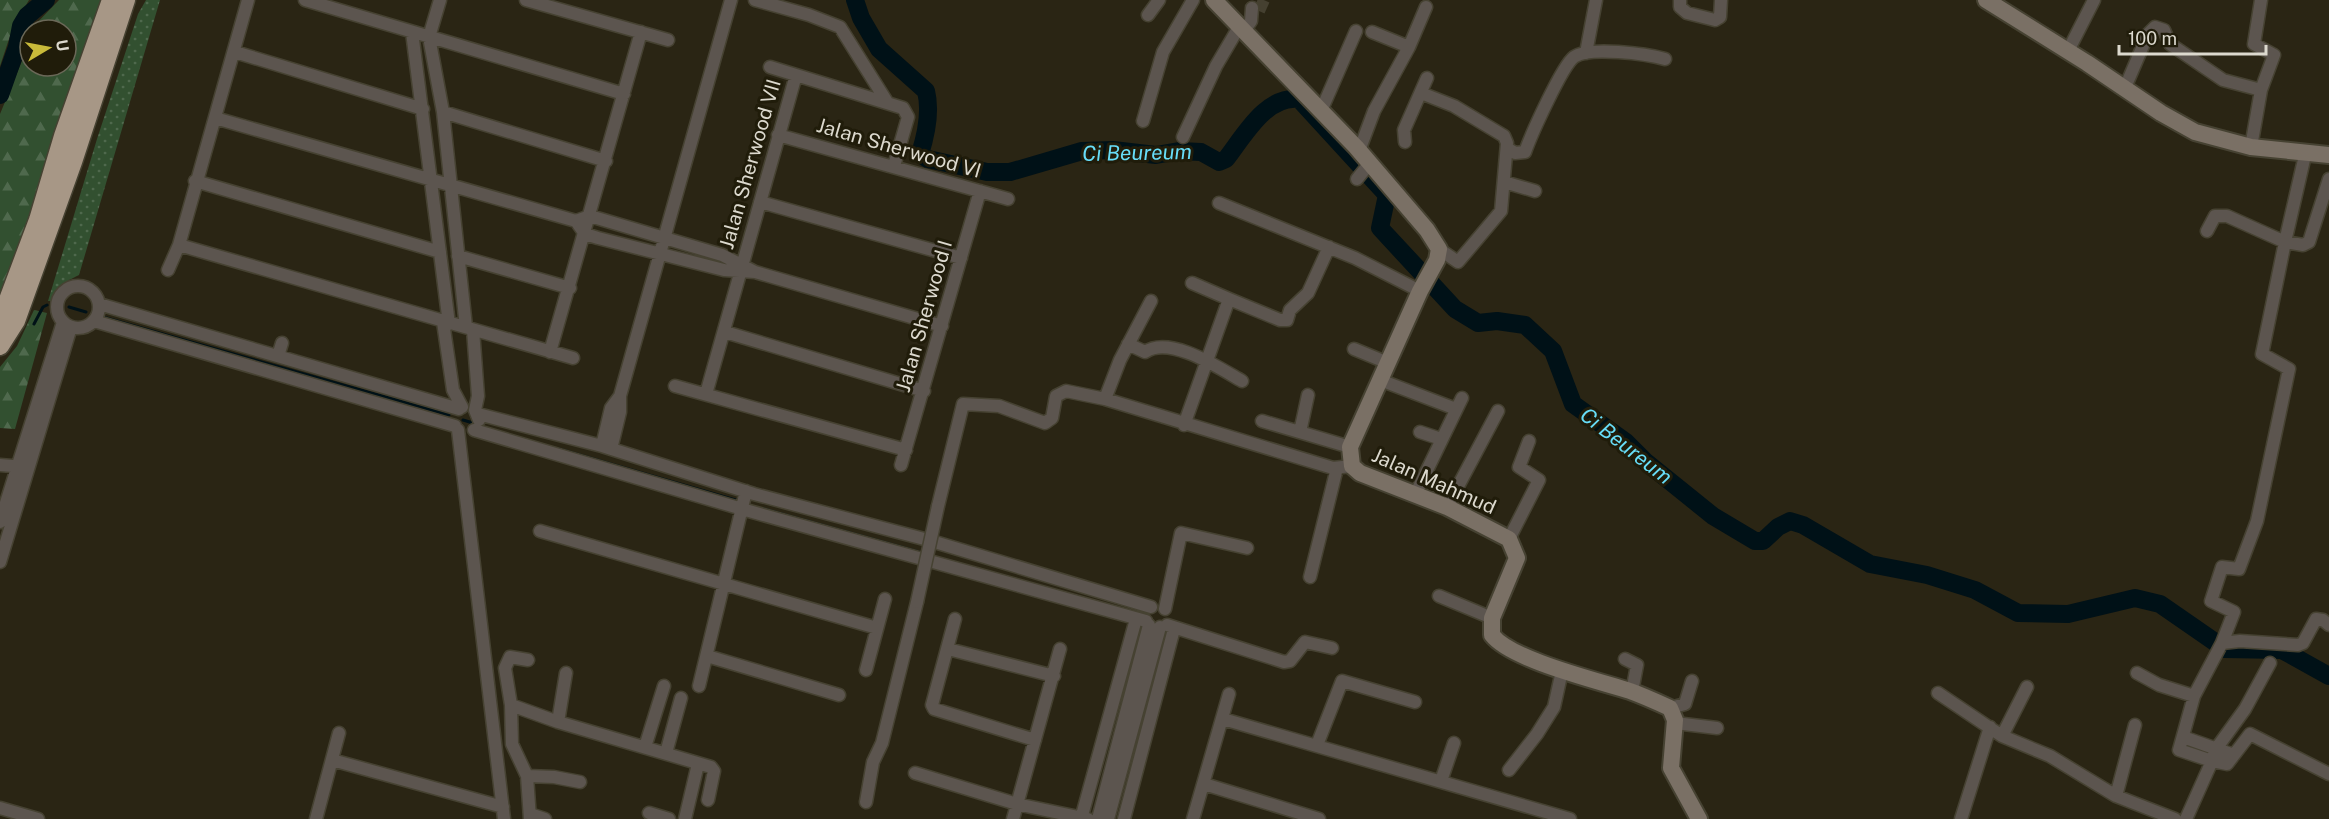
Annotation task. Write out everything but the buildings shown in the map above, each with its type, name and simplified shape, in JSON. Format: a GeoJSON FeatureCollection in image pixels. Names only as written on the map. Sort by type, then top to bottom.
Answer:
{"type":"FeatureCollection","features":[{"type":"Feature","properties":{"kind":"highway"},"geometry":{"type":"LineString","coordinates":[[0,321],[30,241],[111,0]]}},
{"type":"Feature","properties":{"kind":"highway"},"geometry":{"type":"LineString","coordinates":[[0,346],[16,321],[73,162],[126,0]]}},
{"type":"Feature","properties":{"kind":"street"},"geometry":{"type":"LineString","coordinates":[[168,270],[179,245],[195,181],[235,52],[248,0]]}},
{"type":"Feature","properties":{"kind":"street"},"geometry":{"type":"LineString","coordinates":[[305,0],[624,94]]}},
{"type":"Feature","properties":{"kind":"street"},"geometry":{"type":"LineString","coordinates":[[332,760],[504,813],[461,457],[462,429],[453,416],[468,410],[478,396],[458,256],[443,112],[429,37],[440,0]]}},
{"type":"Feature","properties":{"kind":"street"},"geometry":{"type":"LineString","coordinates":[[526,0],[668,40]]}},
{"type":"Feature","properties":{"kind":"street"},"geometry":{"type":"LineString","coordinates":[[606,447],[611,408],[620,396],[731,0]]}},
{"type":"Feature","properties":{"kind":"street"},"geometry":{"type":"LineString","coordinates":[[754,0],[809,15],[840,27],[887,102]]}},
{"type":"Feature","properties":{"kind":"street"},"geometry":{"type":"LineString","coordinates":[[1148,15],[1159,0]]}},
{"type":"Feature","properties":{"kind":"street"},"geometry":{"type":"LineString","coordinates":[[1143,121],[1163,52],[1193,0]]}},
{"type":"Feature","properties":{"kind":"street"},"geometry":{"type":"LineString","coordinates":[[1214,0],[1249,20],[1359,161],[1439,249],[1458,262],[1501,212],[1507,148],[1504,136],[1454,106],[1421,93]]}},
{"type":"Feature","properties":{"kind":"street"},"geometry":{"type":"LineString","coordinates":[[1586,53],[1596,0]]}},
{"type":"Feature","properties":{"kind":"street"},"geometry":{"type":"LineString","coordinates":[[1680,0],[1685,19],[1717,20],[1720,17],[1721,0]]}},
{"type":"Feature","properties":{"kind":"street"},"geometry":{"type":"LineString","coordinates":[[1986,0],[2068,51],[2124,90],[2195,132],[2251,147],[2329,155]]}},
{"type":"Feature","properties":{"kind":"street"},"geometry":{"type":"LineString","coordinates":[[2068,51],[2094,0]]}},
{"type":"Feature","properties":{"kind":"street"},"geometry":{"type":"LineString","coordinates":[[2251,147],[2261,90],[2274,55],[2254,44],[2261,0]]}},
{"type":"Feature","properties":{"kind":"street"},"geometry":{"type":"LineString","coordinates":[[1359,161],[1374,111],[1409,47],[1426,7]]}},
{"type":"Feature","properties":{"kind":"street"},"geometry":{"type":"LineString","coordinates":[[1183,137],[1216,66],[1249,20]]}},
{"type":"Feature","properties":{"kind":"street"},"geometry":{"type":"LineString","coordinates":[[2124,90],[2148,34],[2155,27],[2164,30],[2170,44],[2223,80],[2261,90]]}},
{"type":"Feature","properties":{"kind":"street"},"geometry":{"type":"LineString","coordinates":[[1321,111],[1356,31]]}},
{"type":"Feature","properties":{"kind":"street"},"geometry":{"type":"LineString","coordinates":[[550,352],[641,32]]}},
{"type":"Feature","properties":{"kind":"street"},"geometry":{"type":"LineString","coordinates":[[1372,32],[1409,47]]}},
{"type":"Feature","properties":{"kind":"street"},"geometry":{"type":"LineString","coordinates":[[412,33],[432,181],[453,390],[479,423],[462,429]]}},
{"type":"Feature","properties":{"kind":"street"},"geometry":{"type":"LineString","coordinates":[[235,52],[423,109]]}},
{"type":"Feature","properties":{"kind":"street"},"geometry":{"type":"LineString","coordinates":[[1507,148],[1515,153],[1525,152],[1535,125],[1568,63],[1573,58],[1586,53],[1645,53],[1665,59]]}},
{"type":"Feature","properties":{"kind":"street","name":"Jalan Sherwood VII"},"geometry":{"type":"LineString","coordinates":[[770,67],[903,108],[908,117],[894,166]]}},
{"type":"Feature","properties":{"kind":"street","name":"Jalan Sherwood VII"},"geometry":{"type":"LineString","coordinates":[[741,268],[796,75]]}},
{"type":"Feature","properties":{"kind":"street"},"geometry":{"type":"LineString","coordinates":[[1405,142],[1402,137],[1404,130],[1427,78]]}},
{"type":"Feature","properties":{"kind":"street"},"geometry":{"type":"LineString","coordinates":[[443,112],[606,161]]}},
{"type":"Feature","properties":{"kind":"street"},"geometry":{"type":"LineString","coordinates":[[215,118],[576,221],[590,216],[663,238],[741,268],[942,326]]}},
{"type":"Feature","properties":{"kind":"street","name":"Jalan Sherwood VI"},"geometry":{"type":"LineString","coordinates":[[778,135],[1008,199]]}},
{"type":"Feature","properties":{"kind":"street"},"geometry":{"type":"LineString","coordinates":[[2306,151],[2262,354],[2289,369],[2257,521],[2239,569],[2223,567],[2211,602],[2234,611],[2222,644],[2194,696],[2179,750],[2214,755],[2228,764],[2250,734],[2329,774]]}},
{"type":"Feature","properties":{"kind":"street"},"geometry":{"type":"LineString","coordinates":[[2207,231],[2215,216],[2227,216],[2285,242],[2303,245],[2309,242],[2329,179]]}},
{"type":"Feature","properties":{"kind":"street"},"geometry":{"type":"LineString","coordinates":[[195,181],[440,252]]}},
{"type":"Feature","properties":{"kind":"street"},"geometry":{"type":"LineString","coordinates":[[1504,182],[1535,191]]}},
{"type":"Feature","properties":{"kind":"street","name":"Jalan Sherwood I"},"geometry":{"type":"LineString","coordinates":[[901,465],[980,191]]}},
{"type":"Feature","properties":{"kind":"street"},"geometry":{"type":"LineString","coordinates":[[760,202],[961,258]]}},
{"type":"Feature","properties":{"kind":"street"},"geometry":{"type":"LineString","coordinates":[[1219,203],[1424,284]]}},
{"type":"Feature","properties":{"kind":"street"},"geometry":{"type":"LineString","coordinates":[[576,221],[585,234],[658,254],[741,268]]}},
{"type":"Feature","properties":{"kind":"street"},"geometry":{"type":"LineString","coordinates":[[179,245],[573,358]]}},
{"type":"Feature","properties":{"kind":"street"},"geometry":{"type":"LineString","coordinates":[[1192,284],[1283,321],[1287,320],[1290,310],[1308,293],[1329,247]]}},
{"type":"Feature","properties":{"kind":"street","name":"Jalan Mahmud"},"geometry":{"type":"LineString","coordinates":[[1439,249],[1439,255],[1350,447],[1345,467],[1447,507],[1509,539],[1516,551],[1516,563],[1492,618]]}},
{"type":"Feature","properties":{"kind":"street"},"geometry":{"type":"LineString","coordinates":[[458,256],[570,288]]}},
{"type":"Feature","properties":{"kind":"street"},"geometry":{"type":"LineString","coordinates":[[706,394],[741,268]]}},
{"type":"Feature","properties":{"kind":"street"},"geometry":{"type":"LineString","coordinates":[[94,321],[99,304],[95,294],[86,287],[75,286],[64,291],[58,302],[58,314],[67,324],[79,328],[94,321],[462,429],[1284,662],[1290,661],[1305,642],[1332,648]]}},
{"type":"Feature","properties":{"kind":"street"},"geometry":{"type":"LineString","coordinates":[[1184,425],[1229,299]]}},
{"type":"Feature","properties":{"kind":"street"},"geometry":{"type":"LineString","coordinates":[[1105,399],[1128,344],[1151,301]]}},
{"type":"Feature","properties":{"kind":"street"},"geometry":{"type":"LineString","coordinates":[[99,304],[468,410],[606,447],[750,493],[1151,607],[1158,606],[1165,609]]}},
{"type":"Feature","properties":{"kind":"street"},"geometry":{"type":"LineString","coordinates":[[0,562],[23,467],[67,324]]}},
{"type":"Feature","properties":{"kind":"street"},"geometry":{"type":"LineString","coordinates":[[725,332],[924,391]]}},
{"type":"Feature","properties":{"kind":"street"},"geometry":{"type":"LineString","coordinates":[[278,356],[282,343]]}},
{"type":"Feature","properties":{"kind":"street"},"geometry":{"type":"LineString","coordinates":[[1128,344],[1145,352],[1164,345],[1207,361],[1242,381]]}},
{"type":"Feature","properties":{"kind":"street"},"geometry":{"type":"LineString","coordinates":[[1354,349],[1388,363]]}},
{"type":"Feature","properties":{"kind":"street"},"geometry":{"type":"LineString","coordinates":[[1380,380],[1456,410]]}},
{"type":"Feature","properties":{"kind":"street"},"geometry":{"type":"LineString","coordinates":[[675,386],[906,450]]}},
{"type":"Feature","properties":{"kind":"street"},"geometry":{"type":"LineString","coordinates":[[453,390],[478,396]]}},
{"type":"Feature","properties":{"kind":"street"},"geometry":{"type":"LineString","coordinates":[[866,802],[873,762],[882,743],[963,404],[999,406],[1045,423],[1052,418],[1054,399],[1059,392],[1066,391],[1105,399],[1184,425],[1345,467],[1310,577]]}},
{"type":"Feature","properties":{"kind":"street"},"geometry":{"type":"LineString","coordinates":[[1300,432],[1308,395]]}},
{"type":"Feature","properties":{"kind":"street"},"geometry":{"type":"LineString","coordinates":[[1415,495],[1462,398]]}},
{"type":"Feature","properties":{"kind":"street"},"geometry":{"type":"LineString","coordinates":[[1447,507],[1498,411]]}},
{"type":"Feature","properties":{"kind":"street"},"geometry":{"type":"LineString","coordinates":[[1262,421],[1350,447]]}},
{"type":"Feature","properties":{"kind":"street"},"geometry":{"type":"LineString","coordinates":[[1420,432],[1441,439]]}},
{"type":"Feature","properties":{"kind":"street"},"geometry":{"type":"LineString","coordinates":[[1509,539],[1539,480],[1519,467],[1528,441]]}},
{"type":"Feature","properties":{"kind":"street"},"geometry":{"type":"LineString","coordinates":[[0,465],[23,467]]}},
{"type":"Feature","properties":{"kind":"street"},"geometry":{"type":"LineString","coordinates":[[0,522],[23,467]]}},
{"type":"Feature","properties":{"kind":"street"},"geometry":{"type":"LineString","coordinates":[[699,686],[730,559],[736,554],[750,493]]}},
{"type":"Feature","properties":{"kind":"street"},"geometry":{"type":"LineString","coordinates":[[540,531],[877,628]]}},
{"type":"Feature","properties":{"kind":"street"},"geometry":{"type":"LineString","coordinates":[[915,773],[1061,816],[1084,818],[1155,624],[1167,617],[1165,609],[1181,533],[1247,548]]}},
{"type":"Feature","properties":{"kind":"street"},"geometry":{"type":"LineString","coordinates":[[909,554],[913,538]]}},
{"type":"Feature","properties":{"kind":"street"},"geometry":{"type":"LineString","coordinates":[[1440,596],[1492,618],[1491,631],[1498,642],[1562,671],[1632,692],[1672,715],[1717,728]]}},
{"type":"Feature","properties":{"kind":"street"},"geometry":{"type":"LineString","coordinates":[[866,670],[885,600]]}},
{"type":"Feature","properties":{"kind":"street"},"geometry":{"type":"LineString","coordinates":[[1124,819],[1155,624],[1146,613],[1151,607]]}},
{"type":"Feature","properties":{"kind":"street"},"geometry":{"type":"LineString","coordinates":[[955,619],[932,705],[934,709],[1035,740]]}},
{"type":"Feature","properties":{"kind":"street"},"geometry":{"type":"LineString","coordinates":[[2222,644],[2240,641],[2298,645],[2303,643],[2316,619],[2329,625]]}},
{"type":"Feature","properties":{"kind":"street"},"geometry":{"type":"LineString","coordinates":[[1098,819],[1155,624]]}},
{"type":"Feature","properties":{"kind":"street"},"geometry":{"type":"LineString","coordinates":[[1108,819],[1155,624]]}},
{"type":"Feature","properties":{"kind":"street"},"geometry":{"type":"LineString","coordinates":[[948,649],[1054,676]]}},
{"type":"Feature","properties":{"kind":"street"},"geometry":{"type":"LineString","coordinates":[[1013,819],[1060,649]]}},
{"type":"Feature","properties":{"kind":"street"},"geometry":{"type":"LineString","coordinates":[[528,660],[515,656],[506,660],[512,744],[527,776],[530,817],[545,819]]}},
{"type":"Feature","properties":{"kind":"street"},"geometry":{"type":"LineString","coordinates":[[707,656],[839,695]]}},
{"type":"Feature","properties":{"kind":"street"},"geometry":{"type":"LineString","coordinates":[[1625,659],[1637,665],[1632,692]]}},
{"type":"Feature","properties":{"kind":"street"},"geometry":{"type":"LineString","coordinates":[[2186,819],[2214,755],[2245,709],[2270,663]]}},
{"type":"Feature","properties":{"kind":"street"},"geometry":{"type":"LineString","coordinates":[[1509,770],[1537,734],[1554,707],[1562,671]]}},
{"type":"Feature","properties":{"kind":"street"},"geometry":{"type":"LineString","coordinates":[[558,722],[566,673]]}},
{"type":"Feature","properties":{"kind":"street"},"geometry":{"type":"LineString","coordinates":[[2137,673],[2158,685],[2194,696]]}},
{"type":"Feature","properties":{"kind":"street"},"geometry":{"type":"LineString","coordinates":[[1317,745],[1342,681],[1415,702]]}},
{"type":"Feature","properties":{"kind":"street"},"geometry":{"type":"LineString","coordinates":[[1692,681],[1685,704],[1672,715],[1671,768],[1699,819]]}},
{"type":"Feature","properties":{"kind":"street"},"geometry":{"type":"LineString","coordinates":[[645,747],[664,686]]}},
{"type":"Feature","properties":{"kind":"street"},"geometry":{"type":"LineString","coordinates":[[2002,736],[2027,687]]}},
{"type":"Feature","properties":{"kind":"street"},"geometry":{"type":"LineString","coordinates":[[1938,693],[2002,736],[2050,756],[2116,796],[2175,819]]}},
{"type":"Feature","properties":{"kind":"street"},"geometry":{"type":"LineString","coordinates":[[1193,819],[1229,694]]}},
{"type":"Feature","properties":{"kind":"street"},"geometry":{"type":"LineString","coordinates":[[666,753],[681,698]]}},
{"type":"Feature","properties":{"kind":"street"},"geometry":{"type":"LineString","coordinates":[[511,705],[558,722],[714,769],[708,800]]}},
{"type":"Feature","properties":{"kind":"street"},"geometry":{"type":"LineString","coordinates":[[1223,718],[1441,781],[1545,815],[1570,819]]}},
{"type":"Feature","properties":{"kind":"street"},"geometry":{"type":"LineString","coordinates":[[2116,796],[2135,724]]}},
{"type":"Feature","properties":{"kind":"street"},"geometry":{"type":"LineString","coordinates":[[1961,819],[1990,727]]}},
{"type":"Feature","properties":{"kind":"street"},"geometry":{"type":"LineString","coordinates":[[316,819],[339,733]]}},
{"type":"Feature","properties":{"kind":"street"},"geometry":{"type":"LineString","coordinates":[[496,743],[512,744]]}},
{"type":"Feature","properties":{"kind":"street"},"geometry":{"type":"LineString","coordinates":[[1441,781],[1454,743]]}},
{"type":"Feature","properties":{"kind":"street"},"geometry":{"type":"LineString","coordinates":[[685,819],[698,764]]}},
{"type":"Feature","properties":{"kind":"street"},"geometry":{"type":"LineString","coordinates":[[527,776],[554,777],[580,782]]}},
{"type":"Feature","properties":{"kind":"street"},"geometry":{"type":"LineString","coordinates":[[1204,784],[1318,819]]}},
{"type":"Feature","properties":{"kind":"street"},"geometry":{"type":"LineString","coordinates":[[0,808],[38,819]]}},
{"type":"Feature","properties":{"kind":"street"},"geometry":{"type":"LineString","coordinates":[[650,813],[669,819]]}},
{"type":"Feature","properties":{"kind":"green space"},"geometry":{"type":"Polygon","coordinates":[[[0,0],[29,0],[13,27],[0,66],[0,0]]]}},
{"type":"Feature","properties":{"kind":"green space"},"geometry":{"type":"Polygon","coordinates":[[[59,0],[102,0],[78,73],[78,18],[42,18],[59,0]]]}},
{"type":"Feature","properties":{"kind":"green space"},"geometry":{"type":"Polygon","coordinates":[[[146,0],[160,0],[79,275],[62,285],[56,291],[52,301],[48,301],[97,139],[138,14],[146,0]]]}},
{"type":"Feature","properties":{"kind":"green space"},"geometry":{"type":"Polygon","coordinates":[[[18,71],[18,78],[76,78],[0,309],[0,114],[18,71]]]}},
{"type":"Feature","properties":{"kind":"green space"},"geometry":{"type":"Polygon","coordinates":[[[34,310],[47,313],[15,429],[0,428],[0,367],[17,346],[34,310]]]}},
{"type":"Feature","properties":{"kind":"waterway","name":"Ci Beureum"},"geometry":{"type":"LineString","coordinates":[[0,95],[17,47],[21,26],[27,16],[46,0]]}},
{"type":"Feature","properties":{"kind":"waterway","name":"Ci Beureum"},"geometry":{"type":"LineString","coordinates":[[855,0],[861,18],[879,49],[926,91],[927,123],[920,154],[928,159],[987,172],[1010,172],[1082,151],[1113,150],[1156,155],[1179,151],[1201,152],[1219,162],[1226,159],[1248,129],[1266,110],[1287,99],[1299,99],[1387,195],[1380,228],[1455,309],[1478,323],[1497,321],[1525,325],[1553,351],[1573,404],[1626,442],[1646,462],[1713,516],[1755,541],[1763,541],[1778,527],[1790,521],[1803,525],[1870,564],[1927,575],[1975,590],[2018,613],[2068,614],[2135,598],[2160,604],[2225,649],[2282,650],[2329,676]]}},
{"type":"Feature","properties":{"kind":"waterway"},"geometry":{"type":"LineString","coordinates":[[34,324],[43,307],[47,305]]}},
{"type":"Feature","properties":{"kind":"waterway"},"geometry":{"type":"LineString","coordinates":[[69,307],[86,312]]}},
{"type":"Feature","properties":{"kind":"waterway"},"geometry":{"type":"LineString","coordinates":[[103,317],[449,415]]}},
{"type":"Feature","properties":{"kind":"waterway"},"geometry":{"type":"LineString","coordinates":[[463,420],[473,423]]}},
{"type":"Feature","properties":{"kind":"waterway"},"geometry":{"type":"LineString","coordinates":[[559,449],[739,501]]}},
{"type":"Feature","properties":{"kind":"waterway"},"geometry":{"type":"LineString","coordinates":[[764,509],[919,552]]}},
{"type":"Feature","properties":{"kind":"tunnel"},"geometry":{"type":"LineString","coordinates":[[1259,11],[1264,0]]}}]}
